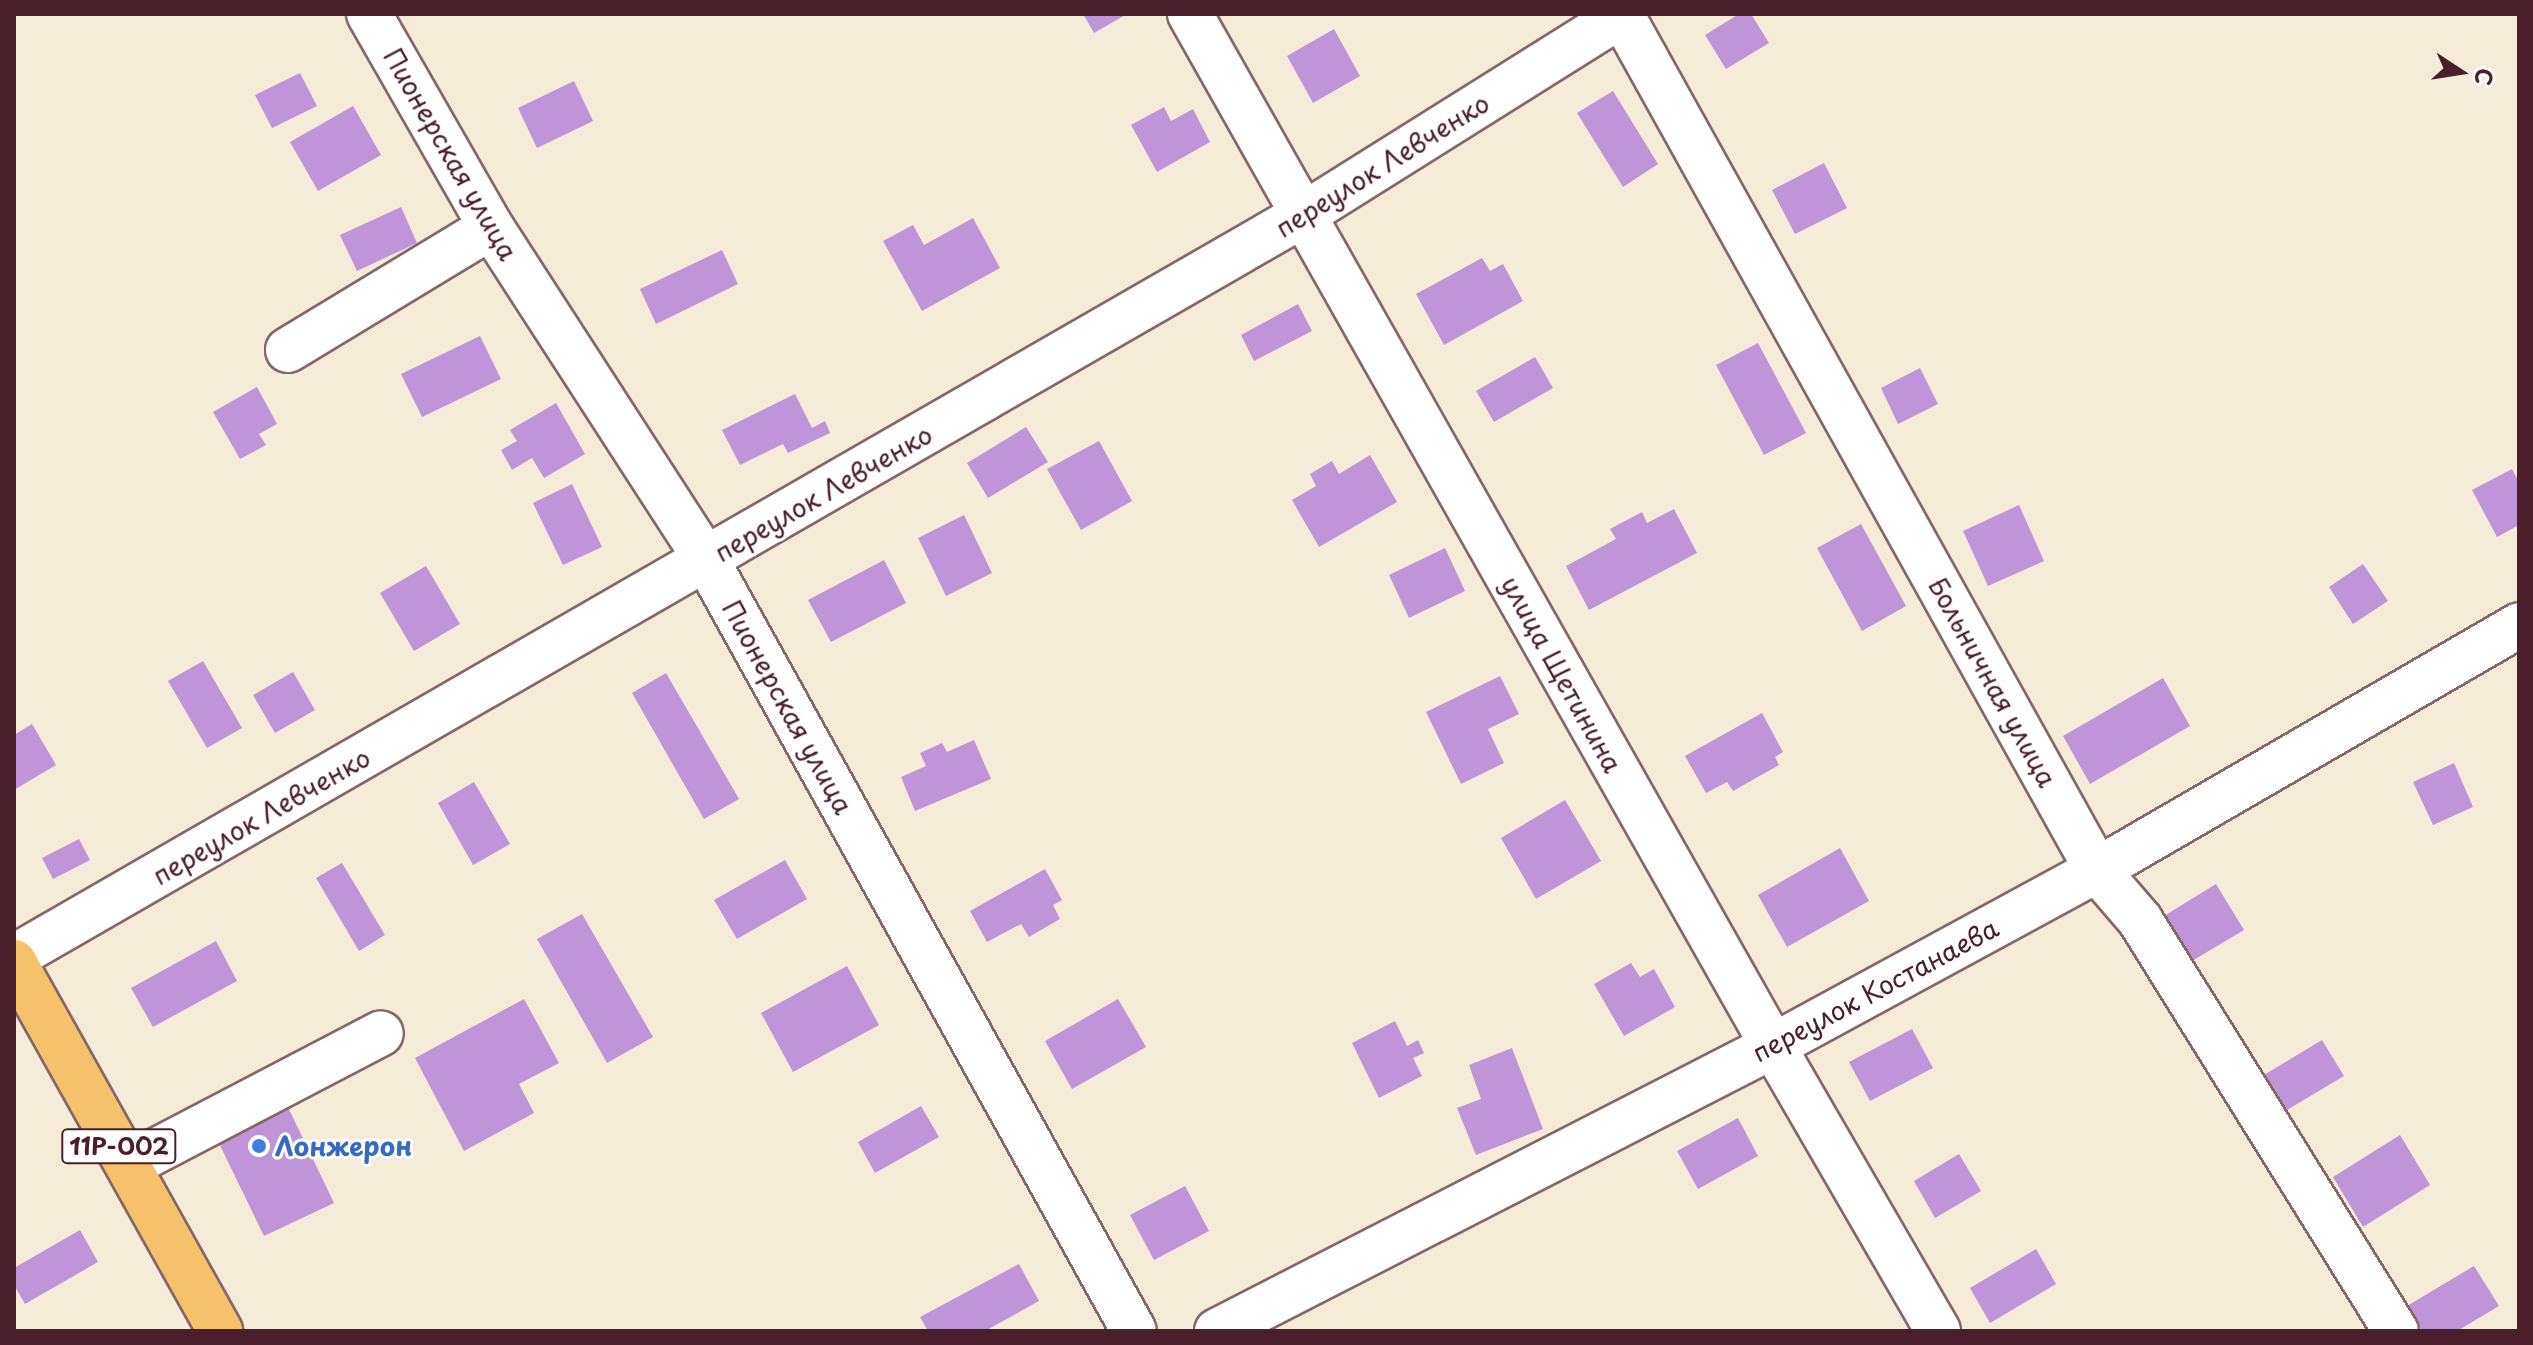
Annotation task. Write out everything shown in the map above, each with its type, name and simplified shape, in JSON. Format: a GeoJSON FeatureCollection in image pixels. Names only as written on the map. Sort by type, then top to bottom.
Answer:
{"type":"FeatureCollection","features":[{"type":"Feature","properties":{"kind":"main road","name":"11Р-002"},"geometry":{"type":"LineString","coordinates":[[14,960],[220,1331]]}},
{"type":"Feature","properties":{"kind":"street","name":"Пионерская улица"},"geometry":{"type":"LineString","coordinates":[[369,14],[491,227],[707,561],[1134,1331]]}},
{"type":"Feature","properties":{"kind":"street","name":"улица Щетинина"},"geometry":{"type":"LineString","coordinates":[[1190,14],[1773,1046],[1938,1331]]}},
{"type":"Feature","properties":{"kind":"street","name":"переулок Левченко"},"geometry":{"type":"LineString","coordinates":[[14,960],[1303,215],[1622,14]]}},
{"type":"Feature","properties":{"kind":"street","name":"Больничная улица"},"geometry":{"type":"LineString","coordinates":[[1622,14],[2097,870],[2140,920],[2396,1331]]}},
{"type":"Feature","properties":{"kind":"street"},"geometry":{"type":"LineString","coordinates":[[288,350],[491,227]]}},
{"type":"Feature","properties":{"kind":"street","name":"переулок Костанаева"},"geometry":{"type":"LineString","coordinates":[[1217,1331],[1773,1046],[2097,870],[2519,625]]}},
{"type":"Feature","properties":{"kind":"street"},"geometry":{"type":"LineString","coordinates":[[129,1165],[381,1033]]}},
{"type":"Feature","properties":{"kind":"building"},"geometry":{"type":"Polygon","coordinates":[[[1083,14],[1127,14],[1094,33],[1083,14]]]}},
{"type":"Feature","properties":{"kind":"building"},"geometry":{"type":"Polygon","coordinates":[[[1739,14],[1751,14],[1769,43],[1726,69],[1705,35],[1739,14]]]}},
{"type":"Feature","properties":{"kind":"building"},"geometry":{"type":"Polygon","coordinates":[[[1334,29],[1360,76],[1313,103],[1287,56],[1334,29]]]}},
{"type":"Feature","properties":{"kind":"building"},"geometry":{"type":"Polygon","coordinates":[[[300,73],[317,106],[272,128],[255,95],[300,73]]]}},
{"type":"Feature","properties":{"kind":"building"},"geometry":{"type":"Polygon","coordinates":[[[574,81],[593,121],[537,148],[518,108],[574,81]]]}},
{"type":"Feature","properties":{"kind":"building"},"geometry":{"type":"Polygon","coordinates":[[[1613,91],[1658,164],[1623,187],[1577,113],[1613,91]]]}},
{"type":"Feature","properties":{"kind":"building"},"geometry":{"type":"Polygon","coordinates":[[[353,106],[381,155],[318,191],[290,142],[353,106]]]}},
{"type":"Feature","properties":{"kind":"building"},"geometry":{"type":"Polygon","coordinates":[[[1164,107],[1171,121],[1193,109],[1210,142],[1157,172],[1131,125],[1164,107]]]}},
{"type":"Feature","properties":{"kind":"building"},"geometry":{"type":"Polygon","coordinates":[[[1824,163],[1847,208],[1795,234],[1772,190],[1824,163]]]}},
{"type":"Feature","properties":{"kind":"building"},"geometry":{"type":"Polygon","coordinates":[[[401,207],[417,243],[357,271],[340,235],[401,207]]]}},
{"type":"Feature","properties":{"kind":"building"},"geometry":{"type":"Polygon","coordinates":[[[973,218],[1000,268],[922,311],[883,241],[913,225],[924,245],[973,218]]]}},
{"type":"Feature","properties":{"kind":"building"},"geometry":{"type":"Polygon","coordinates":[[[722,250],[738,284],[656,324],[640,289],[722,250]]]}},
{"type":"Feature","properties":{"kind":"building"},"geometry":{"type":"Polygon","coordinates":[[[1482,258],[1490,271],[1503,264],[1523,301],[1444,345],[1416,294],[1482,258]]]}},
{"type":"Feature","properties":{"kind":"building"},"geometry":{"type":"Polygon","coordinates":[[[1298,304],[1312,331],[1254,361],[1241,335],[1298,304]]]}},
{"type":"Feature","properties":{"kind":"building"},"geometry":{"type":"Polygon","coordinates":[[[480,336],[501,379],[422,417],[401,374],[480,336]]]}},
{"type":"Feature","properties":{"kind":"building"},"geometry":{"type":"Polygon","coordinates":[[[1758,343],[1806,433],[1764,455],[1716,365],[1758,343]]]}},
{"type":"Feature","properties":{"kind":"building"},"geometry":{"type":"Polygon","coordinates":[[[1535,357],[1553,388],[1494,422],[1476,391],[1535,357]]]}},
{"type":"Feature","properties":{"kind":"building"},"geometry":{"type":"Polygon","coordinates":[[[1920,368],[1938,404],[1898,424],[1881,388],[1920,368]]]}},
{"type":"Feature","properties":{"kind":"building"},"geometry":{"type":"Polygon","coordinates":[[[257,387],[277,424],[259,434],[266,445],[240,459],[213,412],[257,387]]]}},
{"type":"Feature","properties":{"kind":"building"},"geometry":{"type":"Polygon","coordinates":[[[795,394],[812,428],[825,421],[830,433],[788,453],[783,444],[740,465],[722,430],[795,394]]]}},
{"type":"Feature","properties":{"kind":"building"},"geometry":{"type":"Polygon","coordinates":[[[556,403],[585,454],[544,478],[532,458],[512,470],[501,450],[517,441],[510,430],[556,403]]]}},
{"type":"Feature","properties":{"kind":"building"},"geometry":{"type":"Polygon","coordinates":[[[1026,427],[1048,462],[988,498],[967,463],[1026,427]]]}},
{"type":"Feature","properties":{"kind":"building"},"geometry":{"type":"Polygon","coordinates":[[[1099,441],[1132,501],[1081,530],[1047,469],[1099,441]]]}},
{"type":"Feature","properties":{"kind":"building"},"geometry":{"type":"Polygon","coordinates":[[[1370,455],[1397,502],[1319,547],[1292,500],[1316,486],[1310,474],[1332,461],[1339,474],[1370,455]]]}},
{"type":"Feature","properties":{"kind":"building"},"geometry":{"type":"Polygon","coordinates":[[[2512,469],[2519,482],[2519,525],[2497,537],[2472,490],[2512,469]]]}},
{"type":"Feature","properties":{"kind":"building"},"geometry":{"type":"Polygon","coordinates":[[[572,484],[602,547],[563,565],[533,503],[572,484]]]}},
{"type":"Feature","properties":{"kind":"building"},"geometry":{"type":"Polygon","coordinates":[[[2019,505],[2044,561],[1988,586],[1963,531],[2019,505]]]}},
{"type":"Feature","properties":{"kind":"building"},"geometry":{"type":"Polygon","coordinates":[[[1674,509],[1697,553],[1589,610],[1566,566],[1616,539],[1610,529],[1642,512],[1647,523],[1674,509]]]}},
{"type":"Feature","properties":{"kind":"building"},"geometry":{"type":"Polygon","coordinates":[[[964,515],[992,573],[946,596],[918,538],[964,515]]]}},
{"type":"Feature","properties":{"kind":"building"},"geometry":{"type":"Polygon","coordinates":[[[1861,524],[1906,606],[1862,631],[1817,548],[1861,524]]]}},
{"type":"Feature","properties":{"kind":"building"},"geometry":{"type":"Polygon","coordinates":[[[1445,548],[1465,591],[1409,618],[1389,575],[1445,548]]]}},
{"type":"Feature","properties":{"kind":"building"},"geometry":{"type":"Polygon","coordinates":[[[884,560],[906,603],[831,642],[808,600],[884,560]]]}},
{"type":"Feature","properties":{"kind":"building"},"geometry":{"type":"Polygon","coordinates":[[[2363,564],[2388,601],[2353,624],[2329,587],[2363,564]]]}},
{"type":"Feature","properties":{"kind":"building"},"geometry":{"type":"Polygon","coordinates":[[[426,566],[460,624],[414,651],[380,593],[426,566]]]}},
{"type":"Feature","properties":{"kind":"building"},"geometry":{"type":"Polygon","coordinates":[[[203,661],[242,728],[207,748],[168,681],[203,661]]]}},
{"type":"Feature","properties":{"kind":"building"},"geometry":{"type":"Polygon","coordinates":[[[293,672],[315,710],[275,733],[253,695],[293,672]]]}},
{"type":"Feature","properties":{"kind":"building"},"geometry":{"type":"Polygon","coordinates":[[[666,673],[739,799],[704,819],[632,693],[666,673]]]}},
{"type":"Feature","properties":{"kind":"building"},"geometry":{"type":"Polygon","coordinates":[[[1500,676],[1519,714],[1488,729],[1504,763],[1461,784],[1426,712],[1500,676]]]}},
{"type":"Feature","properties":{"kind":"building"},"geometry":{"type":"Polygon","coordinates":[[[2163,678],[2190,726],[2090,784],[2063,736],[2163,678]]]}},
{"type":"Feature","properties":{"kind":"building"},"geometry":{"type":"Polygon","coordinates":[[[1762,713],[1783,752],[1775,757],[1779,765],[1733,791],[1727,782],[1706,793],[1685,756],[1762,713]]]}},
{"type":"Feature","properties":{"kind":"building"},"geometry":{"type":"Polygon","coordinates":[[[32,724],[56,765],[14,790],[14,735],[32,724]]]}},
{"type":"Feature","properties":{"kind":"building"},"geometry":{"type":"Polygon","coordinates":[[[974,740],[991,779],[915,811],[901,777],[926,766],[920,753],[942,743],[947,752],[974,740]]]}},
{"type":"Feature","properties":{"kind":"building"},"geometry":{"type":"Polygon","coordinates":[[[2454,763],[2473,807],[2433,825],[2413,782],[2454,763]]]}},
{"type":"Feature","properties":{"kind":"building"},"geometry":{"type":"Polygon","coordinates":[[[474,782],[510,844],[473,865],[438,803],[474,782]]]}},
{"type":"Feature","properties":{"kind":"building"},"geometry":{"type":"Polygon","coordinates":[[[1565,800],[1601,861],[1536,899],[1501,838],[1565,800]]]}},
{"type":"Feature","properties":{"kind":"building"},"geometry":{"type":"Polygon","coordinates":[[[79,839],[90,860],[53,879],[42,858],[79,839]]]}},
{"type":"Feature","properties":{"kind":"building"},"geometry":{"type":"Polygon","coordinates":[[[1840,848],[1869,901],[1787,947],[1758,895],[1840,848]]]}},
{"type":"Feature","properties":{"kind":"building"},"geometry":{"type":"Polygon","coordinates":[[[785,860],[807,899],[737,939],[714,900],[785,860]]]}},
{"type":"Feature","properties":{"kind":"building"},"geometry":{"type":"Polygon","coordinates":[[[342,863],[385,935],[359,951],[316,878],[342,863]]]}},
{"type":"Feature","properties":{"kind":"building"},"geometry":{"type":"Polygon","coordinates":[[[1045,869],[1062,900],[1053,905],[1060,919],[1029,937],[1021,924],[987,942],[970,911],[1045,869]]]}},
{"type":"Feature","properties":{"kind":"building"},"geometry":{"type":"Polygon","coordinates":[[[2216,884],[2244,930],[2192,961],[2164,916],[2216,884]]]}},
{"type":"Feature","properties":{"kind":"building"},"geometry":{"type":"Polygon","coordinates":[[[582,914],[653,1037],[607,1063],[537,939],[582,914]]]}},
{"type":"Feature","properties":{"kind":"building"},"geometry":{"type":"Polygon","coordinates":[[[216,941],[237,981],[153,1027],[131,988],[216,941]]]}},
{"type":"Feature","properties":{"kind":"building"},"geometry":{"type":"Polygon","coordinates":[[[1631,963],[1640,977],[1654,969],[1675,1007],[1624,1036],[1594,984],[1631,963]]]}},
{"type":"Feature","properties":{"kind":"building"},"geometry":{"type":"Polygon","coordinates":[[[847,966],[879,1025],[793,1072],[761,1013],[847,966]]]}},
{"type":"Feature","properties":{"kind":"building"},"geometry":{"type":"Polygon","coordinates":[[[524,999],[559,1063],[519,1084],[534,1113],[464,1151],[415,1058],[524,999]]]}},
{"type":"Feature","properties":{"kind":"building"},"geometry":{"type":"Polygon","coordinates":[[[1118,999],[1146,1047],[1072,1089],[1045,1041],[1118,999]]]}},
{"type":"Feature","properties":{"kind":"building"},"geometry":{"type":"Polygon","coordinates":[[[1395,1021],[1407,1046],[1418,1040],[1424,1053],[1413,1058],[1422,1076],[1379,1098],[1352,1043],[1395,1021]]]}},
{"type":"Feature","properties":{"kind":"building"},"geometry":{"type":"Polygon","coordinates":[[[1912,1029],[1933,1068],[1870,1101],[1849,1062],[1912,1029]]]}},
{"type":"Feature","properties":{"kind":"building"},"geometry":{"type":"Polygon","coordinates":[[[2322,1040],[2344,1076],[2285,1111],[2264,1075],[2322,1040]]]}},
{"type":"Feature","properties":{"kind":"building"},"geometry":{"type":"Polygon","coordinates":[[[1512,1048],[1543,1129],[1476,1155],[1457,1108],[1481,1099],[1469,1065],[1512,1048]]]}},
{"type":"Feature","properties":{"kind":"building"},"geometry":{"type":"Polygon","coordinates":[[[285,1101],[334,1203],[264,1236],[215,1135],[285,1101]]]}},
{"type":"Feature","properties":{"kind":"building"},"geometry":{"type":"Polygon","coordinates":[[[921,1106],[939,1137],[875,1173],[858,1142],[921,1106]]]}},
{"type":"Feature","properties":{"kind":"building"},"geometry":{"type":"Polygon","coordinates":[[[1738,1118],[1758,1156],[1698,1189],[1677,1151],[1738,1118]]]}},
{"type":"Feature","properties":{"kind":"building"},"geometry":{"type":"Polygon","coordinates":[[[2400,1135],[2430,1185],[2363,1227],[2333,1177],[2400,1135]]]}},
{"type":"Feature","properties":{"kind":"building"},"geometry":{"type":"Polygon","coordinates":[[[1959,1154],[1981,1191],[1935,1218],[1914,1181],[1959,1154]]]}},
{"type":"Feature","properties":{"kind":"building"},"geometry":{"type":"Polygon","coordinates":[[[1185,1186],[1209,1231],[1154,1260],[1130,1215],[1185,1186]]]}},
{"type":"Feature","properties":{"kind":"building"},"geometry":{"type":"Polygon","coordinates":[[[80,1230],[98,1262],[25,1304],[14,1285],[14,1268],[80,1230]]]}},
{"type":"Feature","properties":{"kind":"building"},"geometry":{"type":"Polygon","coordinates":[[[2036,1249],[2056,1284],[1990,1323],[1970,1288],[2036,1249]]]}},
{"type":"Feature","properties":{"kind":"building"},"geometry":{"type":"Polygon","coordinates":[[[1019,1264],[1039,1301],[985,1331],[928,1331],[920,1317],[1019,1264]]]}},
{"type":"Feature","properties":{"kind":"building"},"geometry":{"type":"Polygon","coordinates":[[[2474,1266],[2499,1306],[2457,1331],[2422,1331],[2407,1306],[2474,1266]]]}},
{"type":"Feature","properties":{"kind":"place","name":"Лонжерон"},"geometry":{"type":"Point","coordinates":[259,1146]}}]}
